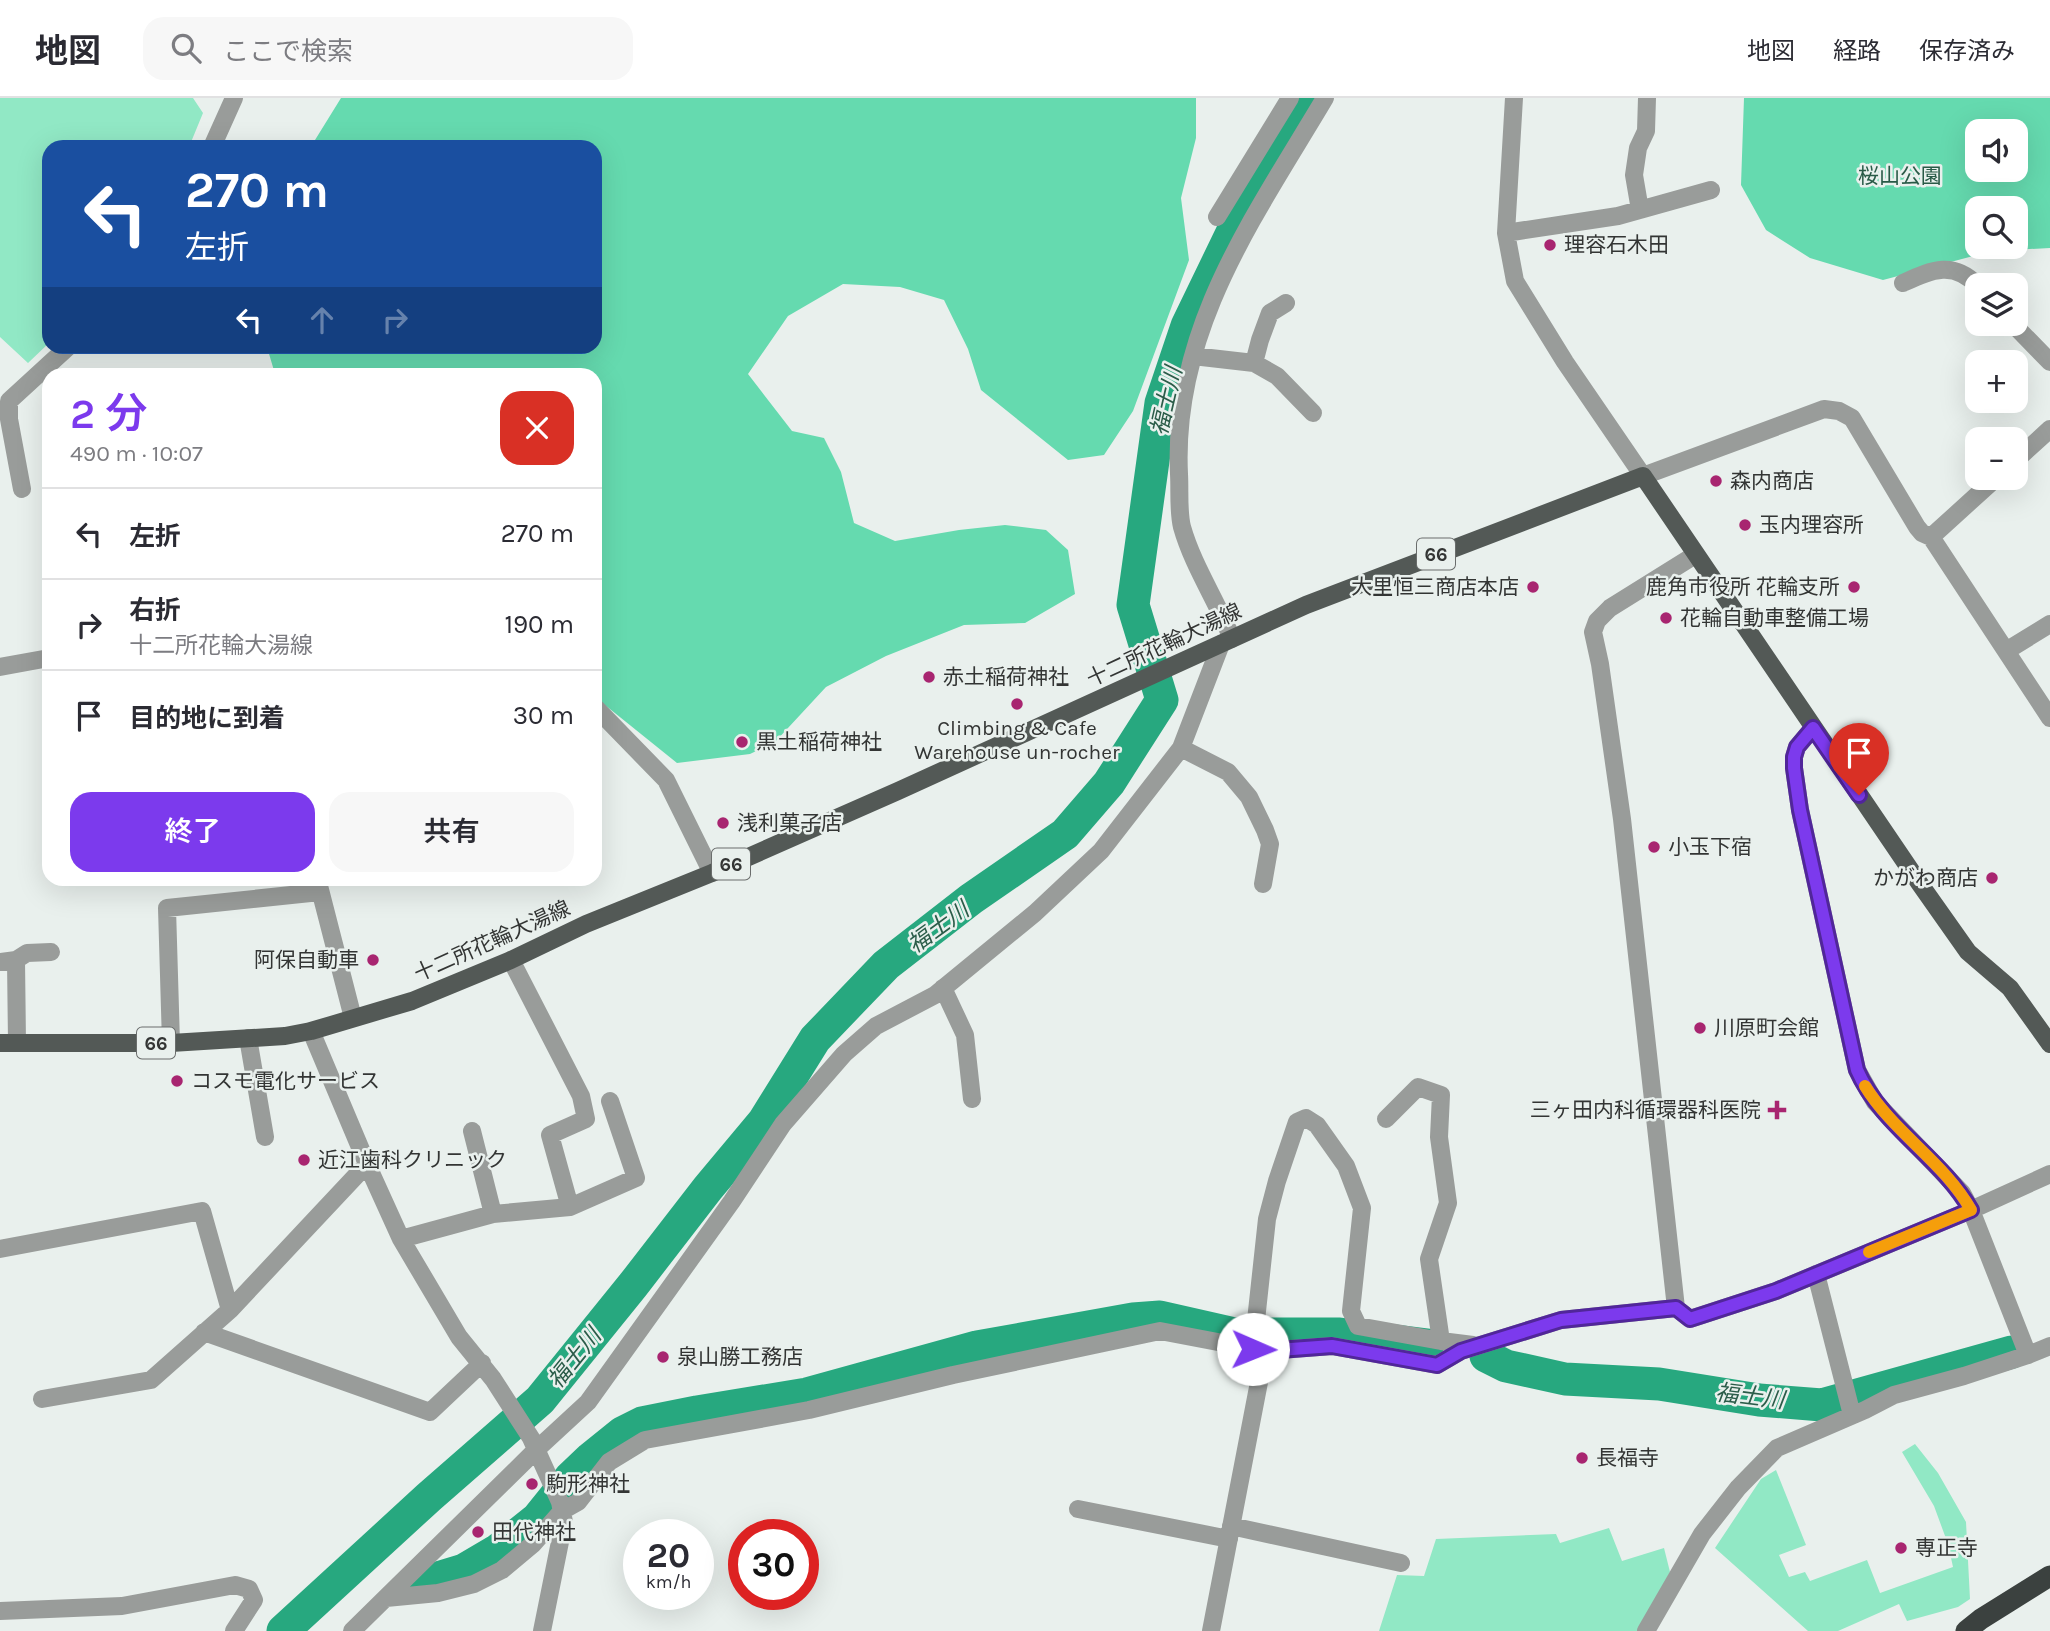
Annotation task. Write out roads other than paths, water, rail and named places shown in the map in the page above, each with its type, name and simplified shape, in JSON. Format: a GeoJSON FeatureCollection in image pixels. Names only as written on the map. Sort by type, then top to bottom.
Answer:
{"type":"FeatureCollection","features":[{"type":"Feature","properties":{"kind":"highway"},"geometry":{"type":"LineString","coordinates":[[1966,1631],[2050,1576]]}},
{"type":"Feature","properties":{"kind":"main road"},"geometry":{"type":"LineString","coordinates":[[1643,476],[1968,952],[2010,988],[2050,1044]]}},
{"type":"Feature","properties":{"kind":"main road","name":"十二所花輪大湯線"},"geometry":{"type":"LineString","coordinates":[[8,1043],[171,1043],[285,1036],[412,1001],[511,960],[586,924],[712,873],[1306,605],[1643,476]]}},
{"type":"Feature","properties":{"kind":"street"},"geometry":{"type":"LineString","coordinates":[[1217,217],[1290,98]]}},
{"type":"Feature","properties":{"kind":"street"},"geometry":{"type":"LineString","coordinates":[[352,1631],[534,1444],[589,1402],[732,1201],[783,1124],[844,1054],[876,1026],[935,995],[1035,913],[1101,851],[1181,748],[1227,641],[1222,615],[1193,557],[1182,525],[1178,448],[1184,388],[1202,325],[1227,266],[1325,98]]}},
{"type":"Feature","properties":{"kind":"street"},"geometry":{"type":"LineString","coordinates":[[1514,98],[1506,233],[1515,281],[1565,362],[1643,476],[1824,409],[1839,411],[1852,418],[1917,527],[1931,537],[2050,718]]}},
{"type":"Feature","properties":{"kind":"street"},"geometry":{"type":"LineString","coordinates":[[1640,210],[1634,175],[1638,148],[1646,131],[1647,98]]}},
{"type":"Feature","properties":{"kind":"street"},"geometry":{"type":"LineString","coordinates":[[214,140],[226,101]]}},
{"type":"Feature","properties":{"kind":"street"},"geometry":{"type":"LineString","coordinates":[[1506,233],[1618,216],[1711,190]]}},
{"type":"Feature","properties":{"kind":"street"},"geometry":{"type":"LineString","coordinates":[[1903,284],[1920,275],[1949,268],[1965,275]]}},
{"type":"Feature","properties":{"kind":"street"},"geometry":{"type":"LineString","coordinates":[[1254,363],[1270,313],[1286,303]]}},
{"type":"Feature","properties":{"kind":"street"},"geometry":{"type":"LineString","coordinates":[[2025,336],[2050,362]]}},
{"type":"Feature","properties":{"kind":"street"},"geometry":{"type":"LineString","coordinates":[[45,368],[60,354]]}},
{"type":"Feature","properties":{"kind":"street"},"geometry":{"type":"LineString","coordinates":[[1193,356],[1254,363],[1277,376],[1313,413]]}},
{"type":"Feature","properties":{"kind":"street"},"geometry":{"type":"LineString","coordinates":[[22,489],[9,419],[9,401],[42,371]]}},
{"type":"Feature","properties":{"kind":"street"},"geometry":{"type":"LineString","coordinates":[[2028,449],[2050,429]]}},
{"type":"Feature","properties":{"kind":"street"},"geometry":{"type":"LineString","coordinates":[[1931,537],[1983,490]]}},
{"type":"Feature","properties":{"kind":"street"},"geometry":{"type":"LineString","coordinates":[[1676,1308],[1622,819],[1593,632],[1597,621],[1610,608],[1695,555]]}},
{"type":"Feature","properties":{"kind":"street"},"geometry":{"type":"LineString","coordinates":[[2006,650],[2050,624]]}},
{"type":"Feature","properties":{"kind":"street"},"geometry":{"type":"LineString","coordinates":[[0,667],[42,659]]}},
{"type":"Feature","properties":{"kind":"street"},"geometry":{"type":"LineString","coordinates":[[602,714],[666,780],[712,873]]}},
{"type":"Feature","properties":{"kind":"street"},"geometry":{"type":"LineString","coordinates":[[1813,728],[1797,747],[1794,768],[1800,810],[1857,1070],[1875,1102],[1892,1122],[1962,1193],[2028,1355]]}},
{"type":"Feature","properties":{"kind":"street"},"geometry":{"type":"LineString","coordinates":[[1181,748],[1228,772],[1249,797],[1269,845],[1263,884]]}},
{"type":"Feature","properties":{"kind":"street"},"geometry":{"type":"LineString","coordinates":[[171,1043],[167,908],[312,886]]}},
{"type":"Feature","properties":{"kind":"street"},"geometry":{"type":"LineString","coordinates":[[319,886],[353,1018]]}},
{"type":"Feature","properties":{"kind":"street"},"geometry":{"type":"LineString","coordinates":[[8,1043],[8,961],[27,953],[51,952]]}},
{"type":"Feature","properties":{"kind":"street"},"geometry":{"type":"LineString","coordinates":[[511,960],[581,1096],[586,1119],[550,1135],[570,1206]]}},
{"type":"Feature","properties":{"kind":"street"},"geometry":{"type":"LineString","coordinates":[[943,988],[965,1035],[972,1099]]}},
{"type":"Feature","properties":{"kind":"street"},"geometry":{"type":"LineString","coordinates":[[311,1031],[366,1164],[401,1239],[459,1337],[482,1363],[534,1444],[553,1485],[564,1522],[542,1631]]}},
{"type":"Feature","properties":{"kind":"street"},"geometry":{"type":"LineString","coordinates":[[248,1038],[265,1137]]}},
{"type":"Feature","properties":{"kind":"street"},"geometry":{"type":"LineString","coordinates":[[1386,1119],[1418,1087],[1441,1096],[1439,1138],[1448,1203],[1429,1259],[1441,1341]]}},
{"type":"Feature","properties":{"kind":"street"},"geometry":{"type":"LineString","coordinates":[[401,1239],[493,1214],[570,1206],[636,1178],[610,1101]]}},
{"type":"Feature","properties":{"kind":"street"},"geometry":{"type":"LineString","coordinates":[[1211,1631],[1259,1350],[1254,1324],[1267,1219],[1297,1122],[1306,1118],[1317,1125],[1346,1166],[1362,1209],[1351,1311],[1358,1326],[1480,1346]]}},
{"type":"Feature","properties":{"kind":"street"},"geometry":{"type":"LineString","coordinates":[[472,1131],[493,1214]]}},
{"type":"Feature","properties":{"kind":"street"},"geometry":{"type":"LineString","coordinates":[[42,1399],[151,1380],[230,1310],[366,1164]]}},
{"type":"Feature","properties":{"kind":"street"},"geometry":{"type":"LineString","coordinates":[[386,1598],[438,1593],[474,1584],[502,1570],[533,1544],[561,1507],[578,1502],[609,1462],[645,1440],[809,1410],[953,1375],[1160,1331],[1259,1350],[1332,1346],[1437,1365],[1461,1351],[1561,1320],[1676,1308],[1690,1319],[1776,1291],[2050,1174]]}},
{"type":"Feature","properties":{"kind":"street"},"geometry":{"type":"LineString","coordinates":[[0,1249],[202,1212],[230,1310]]}},
{"type":"Feature","properties":{"kind":"street"},"geometry":{"type":"LineString","coordinates":[[1816,1274],[1852,1414]]}},
{"type":"Feature","properties":{"kind":"street"},"geometry":{"type":"LineString","coordinates":[[204,1332],[430,1412],[482,1363]]}},
{"type":"Feature","properties":{"kind":"street"},"geometry":{"type":"LineString","coordinates":[[1646,1631],[1702,1534],[1749,1475],[1777,1448],[1894,1395],[1964,1376],[2050,1346]]}},
{"type":"Feature","properties":{"kind":"street"},"geometry":{"type":"LineString","coordinates":[[1078,1509],[1230,1532],[1401,1563]]}},
{"type":"Feature","properties":{"kind":"street"},"geometry":{"type":"LineString","coordinates":[[0,1611],[122,1606],[235,1585],[249,1589],[254,1600],[234,1631]]}},
{"type":"Feature","properties":{"kind":"waterway","name":"福士川"},"geometry":{"type":"LineString","coordinates":[[283,1631],[540,1400],[764,1121],[815,1039],[886,965],[971,899],[1065,834],[1109,783],[1162,700],[1133,605],[1161,403],[1187,326],[1259,177],[1289,123],[1307,98]]}},
{"type":"Feature","properties":{"kind":"waterway","name":"福士川"},"geometry":{"type":"LineString","coordinates":[[421,1583],[464,1570],[498,1550],[537,1519],[570,1478],[591,1458],[622,1433],[642,1423],[807,1394],[977,1347],[1133,1319],[1160,1317],[1235,1334],[1340,1334],[1428,1345]]}},
{"type":"Feature","properties":{"kind":"waterway","name":"福士川"},"geometry":{"type":"LineString","coordinates":[[1486,1356],[1506,1366],[1565,1379],[1659,1384],[1759,1400],[1822,1405],[2012,1352]]}},
{"type":"Feature","properties":{"kind":"place","name":"理容石木田"},"geometry":{"type":"Point","coordinates":[1550,245]}},
{"type":"Feature","properties":{"kind":"place","name":"森内商店"},"geometry":{"type":"Point","coordinates":[1716,481]}},
{"type":"Feature","properties":{"kind":"place","name":"玉内理容所"},"geometry":{"type":"Point","coordinates":[1745,525]}},
{"type":"Feature","properties":{"kind":"place","name":"大里恒三商店本店"},"geometry":{"type":"Point","coordinates":[1533,587]}},
{"type":"Feature","properties":{"kind":"place","name":"鹿角市役所 花輪支所"},"geometry":{"type":"Point","coordinates":[1854,587]}},
{"type":"Feature","properties":{"kind":"place","name":"花輪自動車整備工場"},"geometry":{"type":"Point","coordinates":[1666,618]}},
{"type":"Feature","properties":{"kind":"place","name":"赤土稲荷神社"},"geometry":{"type":"Point","coordinates":[929,677]}},
{"type":"Feature","properties":{"kind":"place","name":"Climbing & Cafe Warehouse un-rocher"},"geometry":{"type":"Point","coordinates":[1017,704]}},
{"type":"Feature","properties":{"kind":"place","name":"黒土稲荷神社"},"geometry":{"type":"Point","coordinates":[742,742]}},
{"type":"Feature","properties":{"kind":"place","name":"浅利菓子店"},"geometry":{"type":"Point","coordinates":[723,823]}},
{"type":"Feature","properties":{"kind":"place","name":"小玉下宿"},"geometry":{"type":"Point","coordinates":[1654,847]}},
{"type":"Feature","properties":{"kind":"place","name":"かがわ商店"},"geometry":{"type":"Point","coordinates":[1992,878]}},
{"type":"Feature","properties":{"kind":"place","name":"阿保自動車"},"geometry":{"type":"Point","coordinates":[373,960]}},
{"type":"Feature","properties":{"kind":"place","name":"川原町会館"},"geometry":{"type":"Point","coordinates":[1700,1028]}},
{"type":"Feature","properties":{"kind":"place","name":"コスモ電化サービス"},"geometry":{"type":"Point","coordinates":[177,1081]}},
{"type":"Feature","properties":{"kind":"place","name":"三ヶ田内科循環器科医院"},"geometry":{"type":"Point","coordinates":[1777,1110]}},
{"type":"Feature","properties":{"kind":"place","name":"近江歯科クリニック"},"geometry":{"type":"Point","coordinates":[304,1160]}},
{"type":"Feature","properties":{"kind":"place","name":"泉山勝工務店"},"geometry":{"type":"Point","coordinates":[663,1357]}},
{"type":"Feature","properties":{"kind":"place","name":"長福寺"},"geometry":{"type":"Point","coordinates":[1582,1458]}},
{"type":"Feature","properties":{"kind":"place","name":"駒形神社"},"geometry":{"type":"Point","coordinates":[532,1484]}},
{"type":"Feature","properties":{"kind":"place","name":"田代神社"},"geometry":{"type":"Point","coordinates":[478,1532]}},
{"type":"Feature","properties":{"kind":"place","name":"専正寺"},"geometry":{"type":"Point","coordinates":[1901,1548]}},
{"type":"Feature","properties":{"kind":"park label","name":"桜山公園"},"geometry":{"type":"Point","coordinates":[1900,176]}}]}
